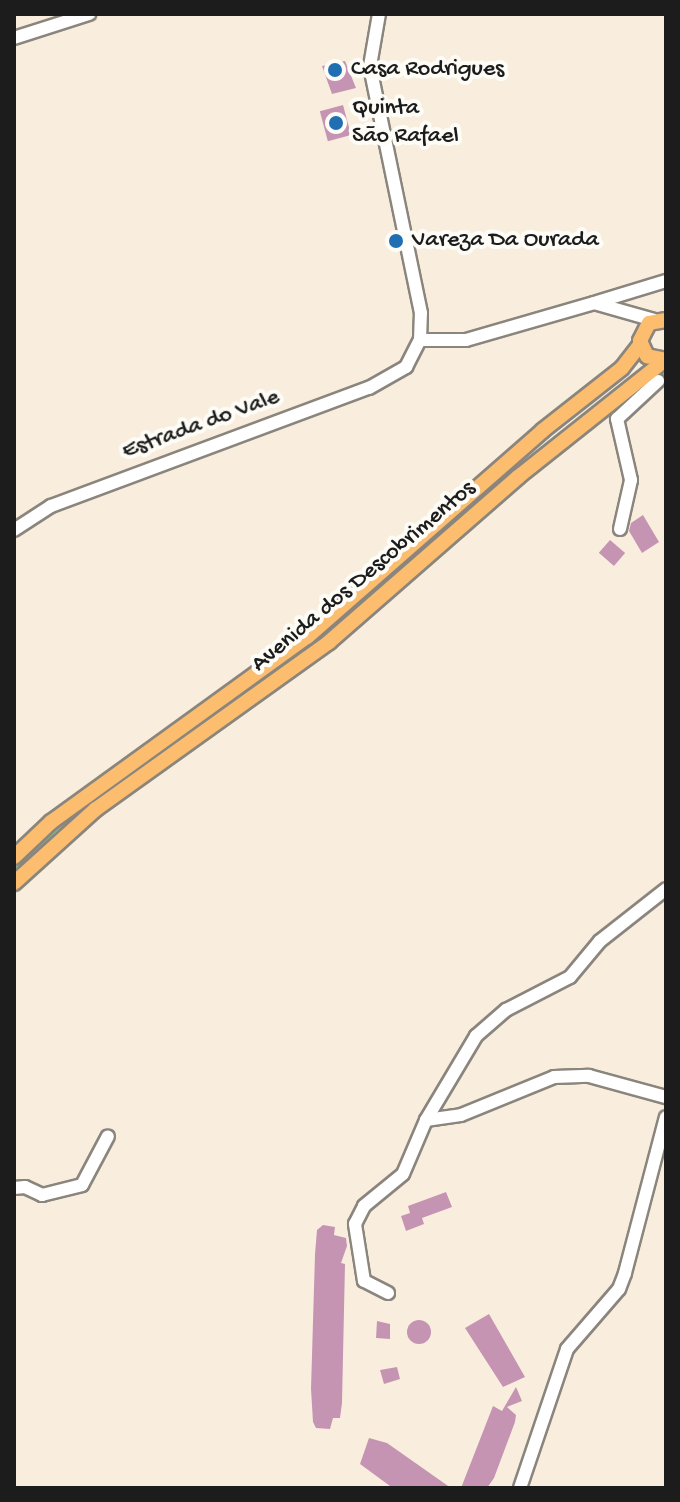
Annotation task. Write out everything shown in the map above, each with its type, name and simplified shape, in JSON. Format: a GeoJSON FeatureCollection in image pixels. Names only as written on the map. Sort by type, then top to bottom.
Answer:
{"type":"FeatureCollection","features":[{"type":"Feature","properties":{"kind":"main road","name":"Avenida dos Descobrimentos"},"geometry":{"type":"LineString","coordinates":[[14,857],[51,822],[307,637],[542,431],[622,368],[640,345],[641,331],[660,320]]}},
{"type":"Feature","properties":{"kind":"main road"},"geometry":{"type":"LineString","coordinates":[[640,345],[647,356],[665,360]]}},
{"type":"Feature","properties":{"kind":"main road","name":"Avenida dos Descobrimentos"},"geometry":{"type":"LineString","coordinates":[[14,883],[96,809],[329,642],[654,376],[665,360]]}},
{"type":"Feature","properties":{"kind":"street"},"geometry":{"type":"LineString","coordinates":[[14,38],[89,14]]}},
{"type":"Feature","properties":{"kind":"street"},"geometry":{"type":"LineString","coordinates":[[379,14],[370,66],[421,313],[420,340],[466,340],[666,281]]}},
{"type":"Feature","properties":{"kind":"street"},"geometry":{"type":"LineString","coordinates":[[599,303],[660,320]]}},
{"type":"Feature","properties":{"kind":"street","name":"Estrada do Vale"},"geometry":{"type":"LineString","coordinates":[[14,530],[51,506],[369,388],[406,367],[420,340]]}},
{"type":"Feature","properties":{"kind":"street"},"geometry":{"type":"LineString","coordinates":[[620,529],[631,480],[617,419],[654,376],[666,394]]}},
{"type":"Feature","properties":{"kind":"street"},"geometry":{"type":"LineString","coordinates":[[388,1293],[367,1286],[355,1224],[364,1206],[403,1174],[426,1120],[476,1036],[492,1019],[570,977],[600,941],[666,889]]}},
{"type":"Feature","properties":{"kind":"street"},"geometry":{"type":"LineString","coordinates":[[426,1120],[461,1115],[554,1077],[589,1076],[666,1097]]}},
{"type":"Feature","properties":{"kind":"street"},"geometry":{"type":"LineString","coordinates":[[520,1488],[567,1349],[619,1289],[666,1117]]}},
{"type":"Feature","properties":{"kind":"street"},"geometry":{"type":"LineString","coordinates":[[14,1188],[25,1187],[42,1195],[82,1185],[108,1136]]}},
{"type":"Feature","properties":{"kind":"green space"},"geometry":{"type":"Polygon","coordinates":[[[590,399],[325,637],[57,831],[14,874],[14,865],[48,833],[369,594],[590,399]]]}},
{"type":"Feature","properties":{"kind":"building"},"geometry":{"type":"Polygon","coordinates":[[[345,61],[356,88],[332,94],[322,66],[345,61]]]}},
{"type":"Feature","properties":{"kind":"building","name":"Quinta São Rafael"},"geometry":{"type":"Polygon","coordinates":[[[343,105],[351,135],[328,141],[320,111],[343,105]]]}},
{"type":"Feature","properties":{"kind":"building"},"geometry":{"type":"Polygon","coordinates":[[[643,515],[659,542],[642,553],[629,531],[631,523],[643,515]]]}},
{"type":"Feature","properties":{"kind":"building"},"geometry":{"type":"Polygon","coordinates":[[[610,540],[625,553],[614,566],[599,553],[610,540]]]}},
{"type":"Feature","properties":{"kind":"building"},"geometry":{"type":"Polygon","coordinates":[[[446,1192],[452,1207],[422,1218],[424,1224],[406,1231],[401,1216],[410,1213],[408,1206],[446,1192]]]}},
{"type":"Feature","properties":{"kind":"building"},"geometry":{"type":"Polygon","coordinates":[[[323,1225],[335,1227],[334,1235],[346,1238],[347,1246],[341,1263],[345,1264],[342,1403],[340,1418],[333,1418],[330,1429],[316,1428],[313,1422],[311,1389],[315,1254],[317,1230],[323,1225]]]}},
{"type":"Feature","properties":{"kind":"building"},"geometry":{"type":"Polygon","coordinates":[[[489,1314],[525,1377],[503,1387],[465,1328],[489,1314]]]}},
{"type":"Feature","properties":{"kind":"building"},"geometry":{"type":"Polygon","coordinates":[[[419,1320],[428,1323],[431,1332],[428,1341],[419,1344],[410,1341],[407,1332],[410,1323],[419,1320]]]}},
{"type":"Feature","properties":{"kind":"building"},"geometry":{"type":"Polygon","coordinates":[[[377,1321],[390,1324],[390,1339],[376,1338],[377,1321]]]}},
{"type":"Feature","properties":{"kind":"building"},"geometry":{"type":"Polygon","coordinates":[[[397,1367],[400,1379],[384,1384],[380,1370],[397,1367]]]}},
{"type":"Feature","properties":{"kind":"building"},"geometry":{"type":"Polygon","coordinates":[[[516,1387],[522,1401],[507,1407],[516,1415],[515,1422],[494,1478],[487,1488],[461,1488],[493,1406],[502,1411],[516,1387]]]}},
{"type":"Feature","properties":{"kind":"building"},"geometry":{"type":"Polygon","coordinates":[[[369,1438],[387,1443],[451,1488],[390,1486],[360,1464],[369,1438]]]}},
{"type":"Feature","properties":{"kind":"place","name":"Casa Rodrigues"},"geometry":{"type":"Point","coordinates":[335,70]}},
{"type":"Feature","properties":{"kind":"place","name":"Quinta São Rafael"},"geometry":{"type":"Point","coordinates":[336,123]}},
{"type":"Feature","properties":{"kind":"place","name":"Vareza Da Ourada"},"geometry":{"type":"Point","coordinates":[396,241]}}]}
